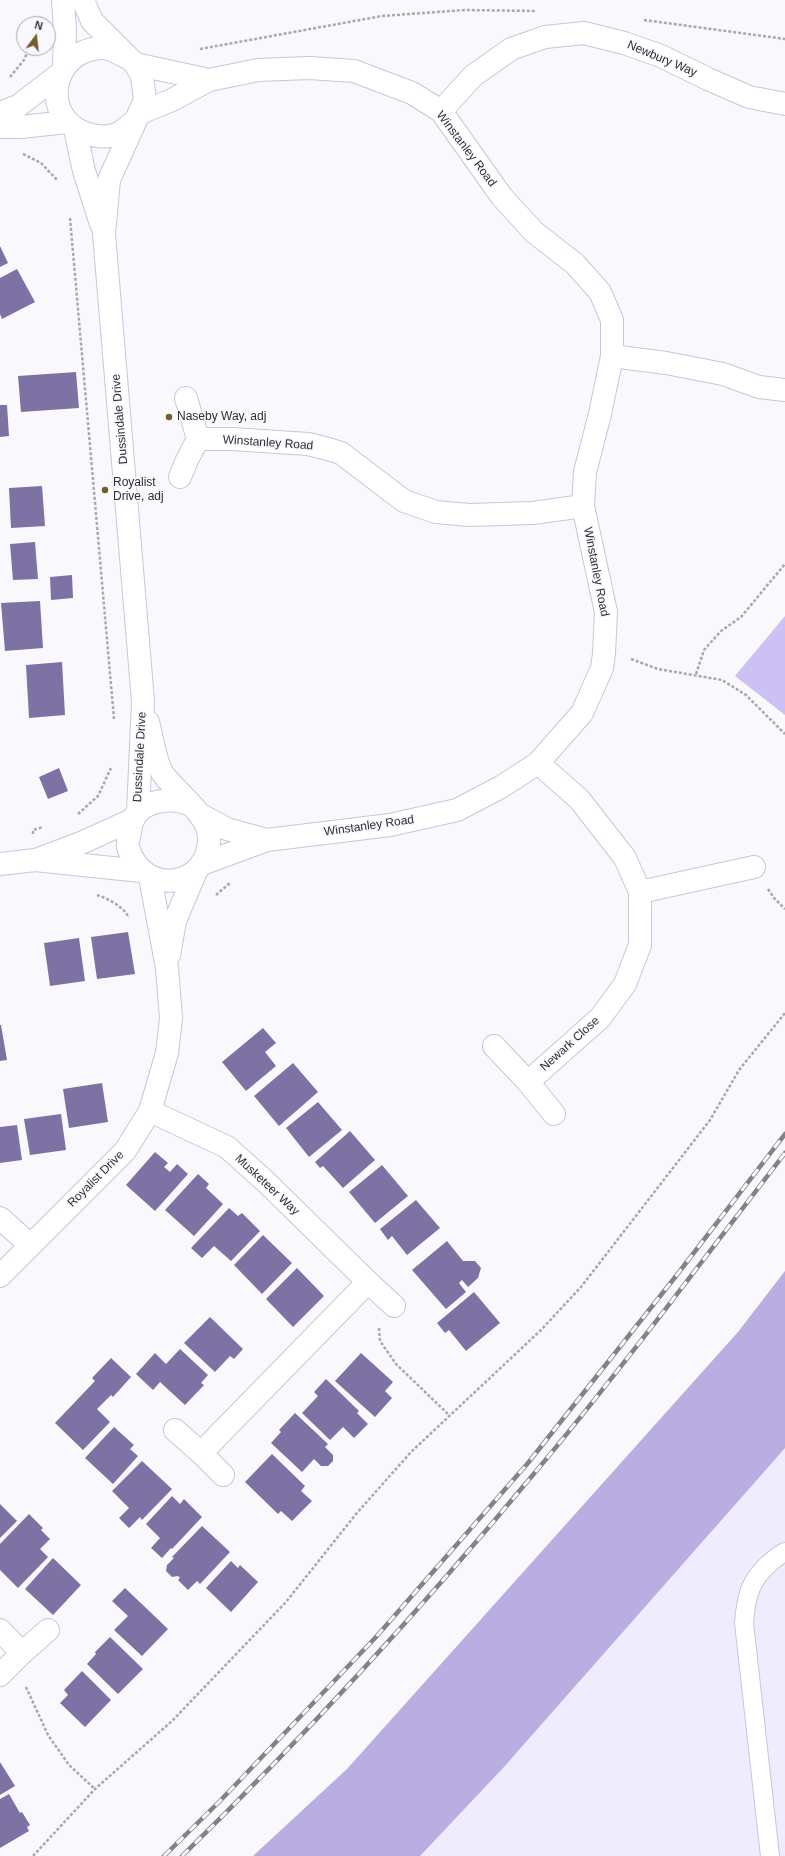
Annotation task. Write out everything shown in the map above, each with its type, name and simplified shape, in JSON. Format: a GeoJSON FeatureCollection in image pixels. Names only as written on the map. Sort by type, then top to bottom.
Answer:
{"type":"FeatureCollection","features":[{"type":"Feature","properties":{"kind":"street","name":"Dussindale Drive"},"geometry":{"type":"LineString","coordinates":[[63,0],[65,30],[62,70],[56,90],[61,114],[71,126],[104,234]]}},
{"type":"Feature","properties":{"kind":"street","name":"Dussindale Drive"},"geometry":{"type":"LineString","coordinates":[[83,0],[92,21],[132,61],[142,76],[145,100],[109,180],[104,234],[143,701],[135,816],[128,845],[135,863],[146,874]]}},
{"type":"Feature","properties":{"kind":"street","name":"Newbury Way"},"geometry":{"type":"LineString","coordinates":[[441,112],[473,76],[511,49],[545,37],[584,34],[624,43],[661,56],[708,80],[750,97],[785,104]]}},
{"type":"Feature","properties":{"kind":"street"},"geometry":{"type":"LineString","coordinates":[[0,114],[18,106],[62,70],[80,53],[104,48],[132,61]]}},
{"type":"Feature","properties":{"kind":"street","name":"Winstanley Road"},"geometry":{"type":"LineString","coordinates":[[132,61],[209,80]]}},
{"type":"Feature","properties":{"kind":"street","name":"Winstanley Road"},"geometry":{"type":"LineString","coordinates":[[138,117],[209,80],[258,70],[309,68],[354,72],[412,94],[441,112],[502,197],[534,232],[575,264],[600,292],[612,320],[612,356],[600,414],[585,472],[583,506],[606,612],[604,654],[602,668],[582,713],[538,764],[501,787],[457,810],[390,825],[267,840],[199,868]]}},
{"type":"Feature","properties":{"kind":"street"},"geometry":{"type":"LineString","coordinates":[[0,127],[71,126],[96,137],[118,133],[138,117]]}},
{"type":"Feature","properties":{"kind":"street"},"geometry":{"type":"LineString","coordinates":[[612,356],[666,363],[723,374],[759,387],[785,390]]}},
{"type":"Feature","properties":{"kind":"street"},"geometry":{"type":"LineString","coordinates":[[180,477],[198,439],[186,398]]}},
{"type":"Feature","properties":{"kind":"street","name":"Winstanley Road"},"geometry":{"type":"LineString","coordinates":[[198,439],[232,439],[308,444],[328,449],[341,454],[404,501],[436,512],[469,515],[526,513],[583,506]]}},
{"type":"Feature","properties":{"kind":"street","name":"Dussindale Drive"},"geometry":{"type":"LineString","coordinates":[[0,864],[35,860],[146,874],[165,881],[181,879],[199,868],[207,855],[209,835],[196,810],[162,773],[143,701]]}},
{"type":"Feature","properties":{"kind":"street","name":"Newark Close"},"geometry":{"type":"LineString","coordinates":[[528,1082],[600,1018],[625,984],[640,945],[640,892],[625,858],[578,800],[538,764]]}},
{"type":"Feature","properties":{"kind":"street","name":"Dussindale Drive"},"geometry":{"type":"LineString","coordinates":[[35,860],[81,843],[135,816],[154,802],[180,800],[196,810]]}},
{"type":"Feature","properties":{"kind":"street","name":"Winstanley Road"},"geometry":{"type":"LineString","coordinates":[[196,810],[227,829],[267,840]]}},
{"type":"Feature","properties":{"kind":"street"},"geometry":{"type":"LineString","coordinates":[[640,892],[754,867]]}},
{"type":"Feature","properties":{"kind":"street","name":"Royalist Drive"},"geometry":{"type":"LineString","coordinates":[[167,968],[175,921],[199,868]]}},
{"type":"Feature","properties":{"kind":"street","name":"Royalist Drive"},"geometry":{"type":"LineString","coordinates":[[0,1276],[125,1151],[150,1110],[167,1053],[171,1018],[167,968],[146,874]]}},
{"type":"Feature","properties":{"kind":"street"},"geometry":{"type":"LineString","coordinates":[[494,1046],[528,1082],[554,1114]]}},
{"type":"Feature","properties":{"kind":"street","name":"Musketeer Way"},"geometry":{"type":"LineString","coordinates":[[150,1110],[227,1147],[265,1181],[394,1306]]}},
{"type":"Feature","properties":{"kind":"street"},"geometry":{"type":"LineString","coordinates":[[0,1218],[30,1245]]}},
{"type":"Feature","properties":{"kind":"street"},"geometry":{"type":"LineString","coordinates":[[201,1452],[368,1282]]}},
{"type":"Feature","properties":{"kind":"street"},"geometry":{"type":"LineString","coordinates":[[175,1430],[201,1452],[224,1475]]}},
{"type":"Feature","properties":{"kind":"street"},"geometry":{"type":"LineString","coordinates":[[0,1630],[22,1653]]}},
{"type":"Feature","properties":{"kind":"street"},"geometry":{"type":"LineString","coordinates":[[0,1675],[48,1630]]}},
{"type":"Feature","properties":{"kind":"lane"},"geometry":{"type":"LineString","coordinates":[[770,1856],[744,1624],[746,1600],[755,1578],[768,1565],[785,1552]]}},
{"type":"Feature","properties":{"kind":"path"},"geometry":{"type":"LineString","coordinates":[[199,49],[382,16],[465,10],[540,11]]}},
{"type":"Feature","properties":{"kind":"path"},"geometry":{"type":"LineString","coordinates":[[642,20],[785,39]]}},
{"type":"Feature","properties":{"kind":"path"},"geometry":{"type":"LineString","coordinates":[[6,81],[26,56]]}},
{"type":"Feature","properties":{"kind":"path"},"geometry":{"type":"LineString","coordinates":[[21,153],[41,163],[59,181],[61,187]]}},
{"type":"Feature","properties":{"kind":"path"},"geometry":{"type":"LineString","coordinates":[[69,212],[114,722]]}},
{"type":"Feature","properties":{"kind":"path"},"geometry":{"type":"LineString","coordinates":[[696,674],[704,650],[721,631],[741,617],[785,564]]}},
{"type":"Feature","properties":{"kind":"path"},"geometry":{"type":"LineString","coordinates":[[604,654],[625,657],[658,669],[696,674],[722,680],[746,695],[785,734]]}},
{"type":"Feature","properties":{"kind":"path"},"geometry":{"type":"LineString","coordinates":[[74,817],[98,796],[112,766]]}},
{"type":"Feature","properties":{"kind":"path"},"geometry":{"type":"LineString","coordinates":[[33,830],[46,826]]}},
{"type":"Feature","properties":{"kind":"path"},"geometry":{"type":"LineString","coordinates":[[211,900],[232,882]]}},
{"type":"Feature","properties":{"kind":"path"},"geometry":{"type":"LineString","coordinates":[[90,893],[105,897],[126,912],[132,923]]}},
{"type":"Feature","properties":{"kind":"path"},"geometry":{"type":"LineString","coordinates":[[774,898],[785,909]]}},
{"type":"Feature","properties":{"kind":"path"},"geometry":{"type":"LineString","coordinates":[[33,1856],[95,1789],[172,1720],[286,1602],[356,1514],[411,1452],[541,1330],[581,1287],[710,1120],[739,1070],[785,1013]]}},
{"type":"Feature","properties":{"kind":"path"},"geometry":{"type":"LineString","coordinates":[[378,1324],[380,1341],[396,1364],[449,1415]]}},
{"type":"Feature","properties":{"kind":"path"},"geometry":{"type":"LineString","coordinates":[[23,1681],[48,1735],[69,1765],[95,1789]]}},
{"type":"Feature","properties":{"kind":"shaded area"},"geometry":{"type":"Polygon","coordinates":[[[785,616],[785,715],[735,676],[785,616]]]}},
{"type":"Feature","properties":{"kind":"shaded area"},"geometry":{"type":"Polygon","coordinates":[[[785,1271],[785,1856],[253,1856],[347,1769],[738,1332],[785,1271]]]}},
{"type":"Feature","properties":{"kind":"shaded area"},"geometry":{"type":"Polygon","coordinates":[[[785,1271],[785,1448],[503,1768],[420,1856],[253,1856],[347,1769],[738,1332],[785,1271]]]}},
{"type":"Feature","properties":{"kind":"building"},"geometry":{"type":"Polygon","coordinates":[[[0,246],[8,263],[0,267],[0,246]]]}},
{"type":"Feature","properties":{"kind":"building"},"geometry":{"type":"Polygon","coordinates":[[[17,269],[35,302],[2,319],[0,314],[0,278],[17,269]]]}},
{"type":"Feature","properties":{"kind":"building"},"geometry":{"type":"Polygon","coordinates":[[[76,372],[79,408],[21,412],[18,376],[76,372]]]}},
{"type":"Feature","properties":{"kind":"building"},"geometry":{"type":"Polygon","coordinates":[[[0,405],[7,405],[9,436],[0,437],[0,405]]]}},
{"type":"Feature","properties":{"kind":"building"},"geometry":{"type":"Polygon","coordinates":[[[42,486],[45,526],[11,528],[9,488],[42,486]]]}},
{"type":"Feature","properties":{"kind":"building"},"geometry":{"type":"Polygon","coordinates":[[[35,542],[38,579],[13,580],[10,544],[35,542]]]}},
{"type":"Feature","properties":{"kind":"building"},"geometry":{"type":"Polygon","coordinates":[[[72,575],[73,598],[51,600],[50,577],[72,575]]]}},
{"type":"Feature","properties":{"kind":"building"},"geometry":{"type":"Polygon","coordinates":[[[40,601],[43,648],[5,651],[1,603],[40,601]]]}},
{"type":"Feature","properties":{"kind":"building"},"geometry":{"type":"Polygon","coordinates":[[[62,662],[65,715],[29,718],[26,665],[62,662]]]}},
{"type":"Feature","properties":{"kind":"building"},"geometry":{"type":"Polygon","coordinates":[[[59,768],[68,791],[48,799],[39,777],[59,768]]]}},
{"type":"Feature","properties":{"kind":"building"},"geometry":{"type":"Polygon","coordinates":[[[128,932],[135,974],[97,979],[91,937],[128,932]]]}},
{"type":"Feature","properties":{"kind":"building"},"geometry":{"type":"Polygon","coordinates":[[[79,938],[85,981],[50,986],[44,943],[79,938]]]}},
{"type":"Feature","properties":{"kind":"building"},"geometry":{"type":"Polygon","coordinates":[[[0,1025],[7,1060],[0,1061],[0,1025]]]}},
{"type":"Feature","properties":{"kind":"building"},"geometry":{"type":"Polygon","coordinates":[[[263,1028],[276,1043],[265,1052],[276,1066],[246,1091],[222,1062],[263,1028]]]}},
{"type":"Feature","properties":{"kind":"building"},"geometry":{"type":"Polygon","coordinates":[[[293,1063],[318,1092],[279,1126],[254,1096],[293,1063]]]}},
{"type":"Feature","properties":{"kind":"building"},"geometry":{"type":"Polygon","coordinates":[[[102,1083],[108,1122],[69,1128],[63,1089],[102,1083]]]}},
{"type":"Feature","properties":{"kind":"building"},"geometry":{"type":"Polygon","coordinates":[[[318,1102],[342,1130],[309,1157],[286,1128],[318,1102]]]}},
{"type":"Feature","properties":{"kind":"building"},"geometry":{"type":"Polygon","coordinates":[[[61,1114],[66,1150],[30,1155],[24,1119],[61,1114]]]}},
{"type":"Feature","properties":{"kind":"building"},"geometry":{"type":"Polygon","coordinates":[[[17,1125],[22,1160],[0,1163],[0,1127],[17,1125]]]}},
{"type":"Feature","properties":{"kind":"building"},"geometry":{"type":"Polygon","coordinates":[[[350,1131],[375,1160],[343,1188],[323,1166],[320,1168],[315,1162],[350,1131]]]}},
{"type":"Feature","properties":{"kind":"building"},"geometry":{"type":"Polygon","coordinates":[[[155,1152],[168,1163],[164,1167],[170,1172],[177,1164],[188,1174],[155,1211],[126,1185],[155,1152]]]}},
{"type":"Feature","properties":{"kind":"building"},"geometry":{"type":"Polygon","coordinates":[[[382,1165],[408,1196],[375,1223],[349,1192],[382,1165]]]}},
{"type":"Feature","properties":{"kind":"building"},"geometry":{"type":"Polygon","coordinates":[[[198,1174],[209,1184],[206,1188],[223,1204],[194,1236],[165,1210],[198,1174]]]}},
{"type":"Feature","properties":{"kind":"building"},"geometry":{"type":"Polygon","coordinates":[[[416,1200],[440,1228],[407,1255],[392,1236],[388,1240],[380,1229],[416,1200]]]}},
{"type":"Feature","properties":{"kind":"building"},"geometry":{"type":"Polygon","coordinates":[[[229,1208],[238,1216],[242,1213],[260,1231],[231,1261],[214,1246],[202,1258],[191,1248],[229,1208]]]}},
{"type":"Feature","properties":{"kind":"building"},"geometry":{"type":"Polygon","coordinates":[[[263,1235],[292,1263],[262,1294],[234,1265],[263,1235]]]}},
{"type":"Feature","properties":{"kind":"building"},"geometry":{"type":"Polygon","coordinates":[[[447,1241],[463,1261],[475,1261],[481,1268],[478,1278],[468,1287],[462,1280],[459,1283],[466,1292],[446,1309],[412,1270],[447,1241]]]}},
{"type":"Feature","properties":{"kind":"building"},"geometry":{"type":"Polygon","coordinates":[[[297,1268],[324,1296],[293,1327],[266,1299],[297,1268]]]}},
{"type":"Feature","properties":{"kind":"building"},"geometry":{"type":"Polygon","coordinates":[[[474,1292],[500,1323],[466,1351],[449,1330],[445,1333],[437,1323],[474,1292]]]}},
{"type":"Feature","properties":{"kind":"building"},"geometry":{"type":"Polygon","coordinates":[[[210,1317],[243,1349],[234,1359],[230,1356],[215,1372],[184,1343],[210,1317]]]}},
{"type":"Feature","properties":{"kind":"building"},"geometry":{"type":"Polygon","coordinates":[[[180,1349],[208,1375],[201,1383],[204,1385],[185,1405],[160,1382],[153,1390],[136,1374],[155,1353],[166,1364],[180,1349]]]}},
{"type":"Feature","properties":{"kind":"building"},"geometry":{"type":"Polygon","coordinates":[[[361,1353],[393,1382],[385,1391],[392,1398],[375,1417],[335,1381],[361,1353]]]}},
{"type":"Feature","properties":{"kind":"building"},"geometry":{"type":"Polygon","coordinates":[[[111,1358],[131,1377],[113,1397],[111,1395],[97,1409],[110,1422],[83,1450],[55,1423],[95,1381],[92,1378],[111,1358]]]}},
{"type":"Feature","properties":{"kind":"building"},"geometry":{"type":"Polygon","coordinates":[[[326,1379],[359,1411],[357,1413],[368,1424],[354,1438],[343,1427],[330,1440],[302,1413],[318,1396],[314,1392],[326,1379]]]}},
{"type":"Feature","properties":{"kind":"building"},"geometry":{"type":"Polygon","coordinates":[[[295,1413],[328,1444],[325,1447],[333,1455],[333,1461],[328,1466],[321,1466],[314,1459],[302,1472],[271,1443],[281,1432],[279,1430],[295,1413]]]}},
{"type":"Feature","properties":{"kind":"building"},"geometry":{"type":"Polygon","coordinates":[[[114,1427],[134,1445],[130,1449],[138,1456],[113,1484],[85,1458],[114,1427]]]}},
{"type":"Feature","properties":{"kind":"building"},"geometry":{"type":"Polygon","coordinates":[[[272,1454],[305,1486],[301,1491],[312,1501],[292,1521],[281,1511],[278,1514],[245,1482],[272,1454]]]}},
{"type":"Feature","properties":{"kind":"building"},"geometry":{"type":"Polygon","coordinates":[[[142,1461],[172,1489],[142,1520],[140,1517],[129,1528],[119,1518],[129,1508],[112,1491],[142,1461]]]}},
{"type":"Feature","properties":{"kind":"building"},"geometry":{"type":"Polygon","coordinates":[[[172,1496],[180,1504],[184,1499],[202,1517],[162,1558],[151,1548],[160,1538],[146,1524],[172,1496]]]}},
{"type":"Feature","properties":{"kind":"building"},"geometry":{"type":"Polygon","coordinates":[[[0,1504],[17,1521],[0,1538],[0,1504]]]}},
{"type":"Feature","properties":{"kind":"building"},"geometry":{"type":"Polygon","coordinates":[[[29,1514],[43,1528],[41,1530],[50,1539],[40,1549],[48,1557],[18,1588],[0,1570],[0,1544],[29,1514]]]}},
{"type":"Feature","properties":{"kind":"building"},"geometry":{"type":"Polygon","coordinates":[[[202,1526],[230,1552],[200,1584],[197,1581],[188,1590],[178,1580],[180,1578],[178,1576],[172,1577],[166,1571],[167,1565],[174,1558],[172,1557],[202,1526]]]}},
{"type":"Feature","properties":{"kind":"building"},"geometry":{"type":"Polygon","coordinates":[[[53,1558],[81,1585],[53,1615],[25,1589],[53,1558]]]}},
{"type":"Feature","properties":{"kind":"building"},"geometry":{"type":"Polygon","coordinates":[[[231,1561],[238,1568],[240,1565],[258,1582],[231,1612],[206,1588],[231,1561]]]}},
{"type":"Feature","properties":{"kind":"building"},"geometry":{"type":"Polygon","coordinates":[[[125,1588],[168,1629],[142,1656],[114,1630],[128,1616],[112,1601],[125,1588]]]}},
{"type":"Feature","properties":{"kind":"building"},"geometry":{"type":"Polygon","coordinates":[[[110,1637],[143,1669],[118,1694],[87,1664],[96,1654],[95,1652],[110,1637]]]}},
{"type":"Feature","properties":{"kind":"building"},"geometry":{"type":"Polygon","coordinates":[[[82,1671],[111,1700],[85,1727],[60,1703],[68,1695],[64,1690],[82,1671]]]}},
{"type":"Feature","properties":{"kind":"building"},"geometry":{"type":"Polygon","coordinates":[[[0,1762],[15,1786],[0,1795],[0,1762]]]}},
{"type":"Feature","properties":{"kind":"building"},"geometry":{"type":"Polygon","coordinates":[[[9,1794],[20,1813],[22,1812],[30,1825],[27,1827],[29,1831],[0,1848],[0,1799],[9,1794]]]}},
{"type":"Feature","properties":{"kind":"railway"},"geometry":{"type":"LineString","coordinates":[[164,1856],[220,1801],[376,1637],[528,1463],[676,1276],[785,1134]]}},
{"type":"Feature","properties":{"kind":"railway"},"geometry":{"type":"LineString","coordinates":[[182,1856],[318,1718],[448,1574],[565,1436],[660,1316],[785,1153]]}},
{"type":"Feature","properties":{"kind":"place","name":"Naseby Way, adj"},"geometry":{"type":"Point","coordinates":[169,417]}},
{"type":"Feature","properties":{"kind":"place","name":"Royalist Drive, adj"},"geometry":{"type":"Point","coordinates":[105,490]}}]}
